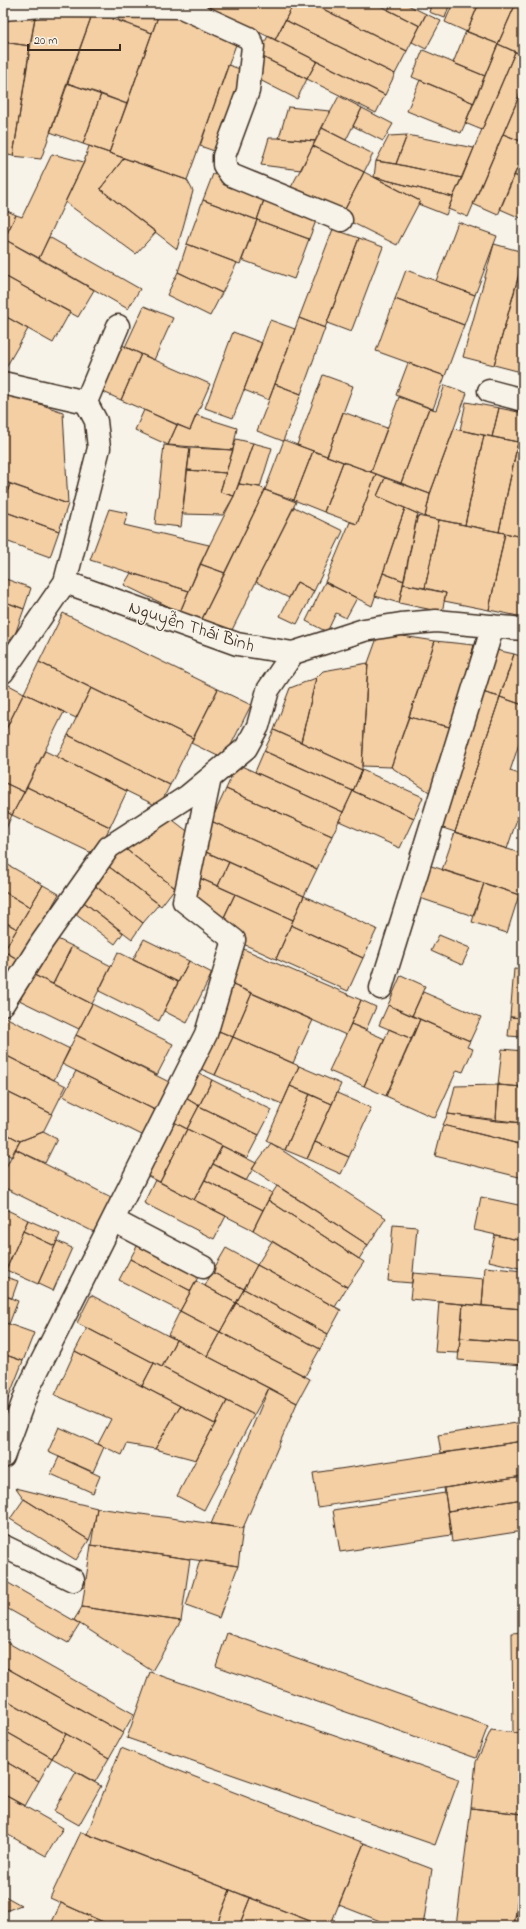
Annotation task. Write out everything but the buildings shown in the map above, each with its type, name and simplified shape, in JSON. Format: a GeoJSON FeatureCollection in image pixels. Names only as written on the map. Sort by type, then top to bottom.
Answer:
{"type":"FeatureCollection","features":[{"type":"Feature","properties":{"kind":"street"},"geometry":{"type":"LineString","coordinates":[[3,8],[43,6],[182,5],[249,38],[254,46],[248,91],[224,156],[224,165],[231,175],[342,220]]}},
{"type":"Feature","properties":{"kind":"street"},"geometry":{"type":"LineString","coordinates":[[86,402],[118,326]]}},
{"type":"Feature","properties":{"kind":"street"},"geometry":{"type":"LineString","coordinates":[[3,383],[86,402],[96,421],[99,448],[65,582],[3,672]]}},
{"type":"Feature","properties":{"kind":"street"},"geometry":{"type":"LineString","coordinates":[[489,391],[523,400]]}},
{"type":"Feature","properties":{"kind":"street","name":"Nguyễn Thái Bình"},"geometry":{"type":"LineString","coordinates":[[65,582],[237,644],[293,653],[364,630],[386,626],[436,621],[523,629]]}},
{"type":"Feature","properties":{"kind":"street"},"geometry":{"type":"LineString","coordinates":[[381,988],[493,626]]}},
{"type":"Feature","properties":{"kind":"street"},"geometry":{"type":"LineString","coordinates":[[3,1004],[42,942],[109,847],[188,796],[246,748],[258,726],[268,690],[293,653]]}},
{"type":"Feature","properties":{"kind":"street"},"geometry":{"type":"LineString","coordinates":[[3,1457],[28,1389],[206,1034],[234,940],[184,901],[210,778]]}},
{"type":"Feature","properties":{"kind":"street"},"geometry":{"type":"LineString","coordinates":[[113,1220],[203,1267]]}},
{"type":"Feature","properties":{"kind":"street"},"geometry":{"type":"LineString","coordinates":[[3,1546],[74,1580]]}}]}
